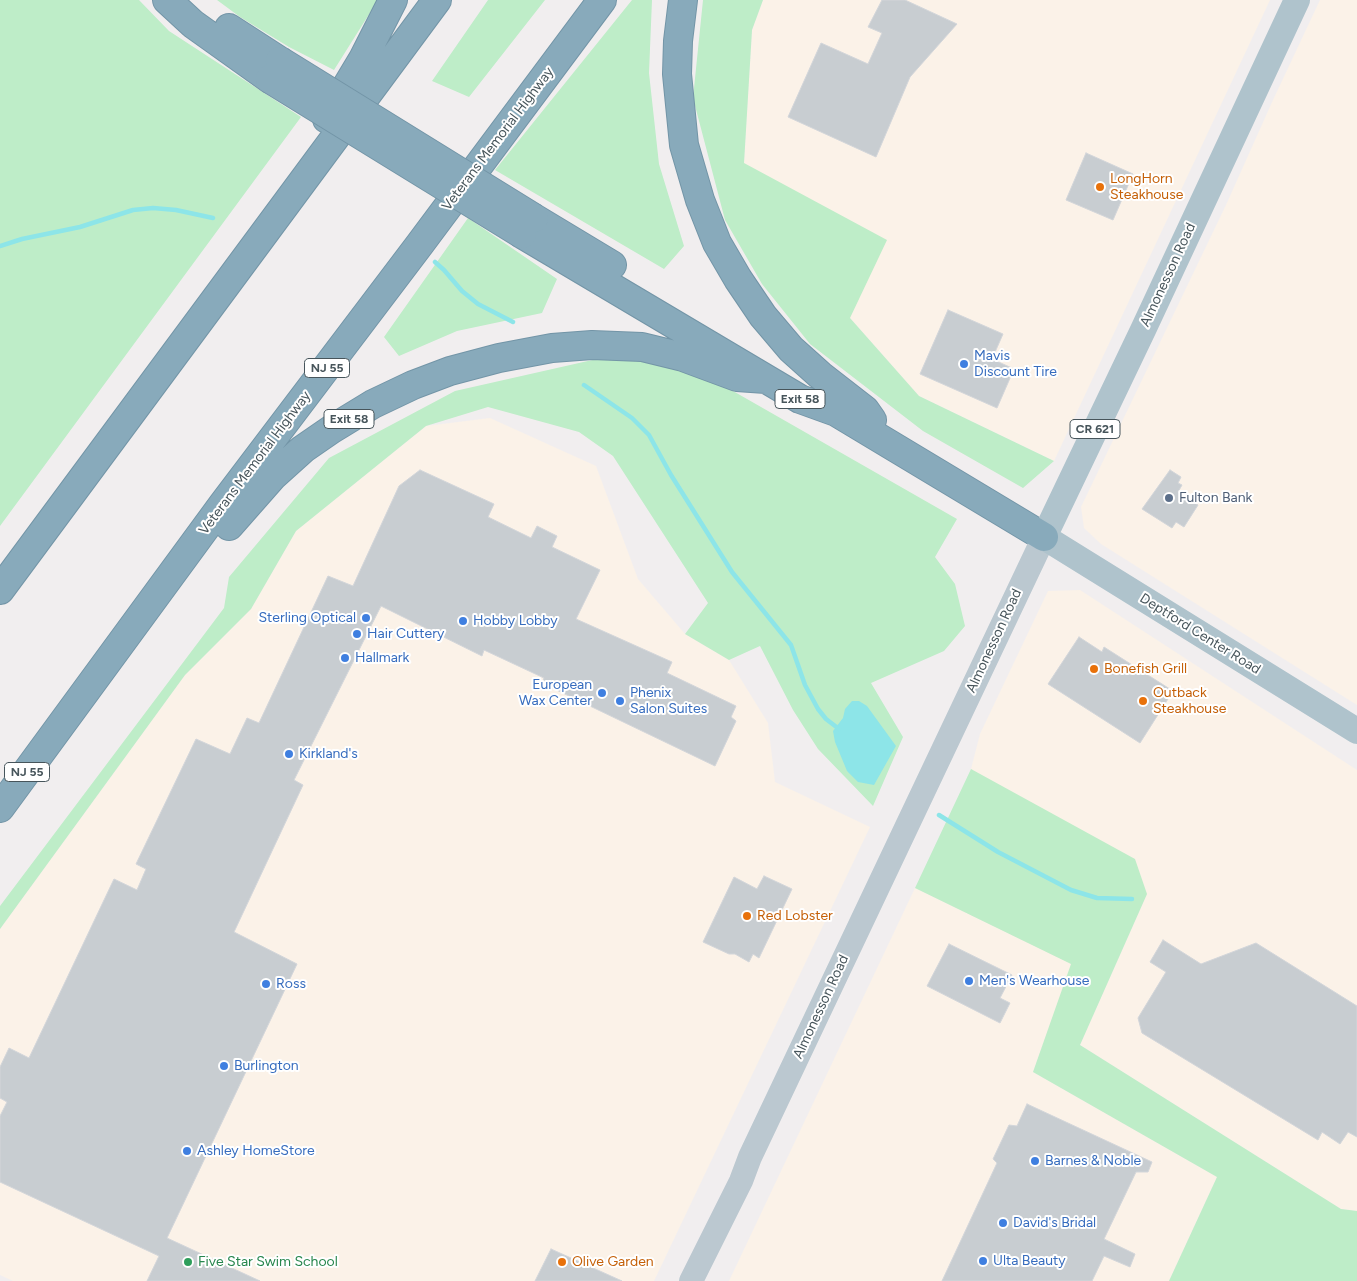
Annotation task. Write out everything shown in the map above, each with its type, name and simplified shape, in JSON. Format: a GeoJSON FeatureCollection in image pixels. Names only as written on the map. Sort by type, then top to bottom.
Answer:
{"type":"FeatureCollection","features":[{"type":"Feature","properties":{"kind":"highway","name":"Exit 58"},"geometry":{"type":"LineString","coordinates":[[167,0],[193,24],[275,70],[528,226],[766,379],[800,399],[836,412]]}},
{"type":"Feature","properties":{"kind":"highway"},"geometry":{"type":"LineString","coordinates":[[193,0],[229,28],[275,70]]}},
{"type":"Feature","properties":{"kind":"highway"},"geometry":{"type":"LineString","coordinates":[[293,193],[308,149],[363,59],[393,0]]}},
{"type":"Feature","properties":{"kind":"highway"},"geometry":{"type":"LineString","coordinates":[[0,590],[437,0]]}},
{"type":"Feature","properties":{"kind":"highway","name":"Veterans Memorial Highway"},"geometry":{"type":"LineString","coordinates":[[0,808],[54,737],[223,504],[602,0]]}},
{"type":"Feature","properties":{"kind":"highway"},"geometry":{"type":"LineString","coordinates":[[683,0],[678,41],[677,74],[683,136],[700,200],[717,243],[738,279],[768,323],[791,349],[820,375],[865,410],[888,443]]}},
{"type":"Feature","properties":{"kind":"highway"},"geometry":{"type":"LineString","coordinates":[[528,226],[807,385],[836,412],[1044,537]]}},
{"type":"Feature","properties":{"kind":"highway","name":"Exit 58"},"geometry":{"type":"LineString","coordinates":[[54,737],[107,676],[206,552],[273,476],[303,449],[373,404],[413,385],[450,371],[499,358],[552,348],[642,346],[683,357],[737,378],[766,379]]}},
{"type":"Feature","properties":{"kind":"main road","name":"Almonesson Road"},"geometry":{"type":"LineString","coordinates":[[1044,537],[1297,0]]}},
{"type":"Feature","properties":{"kind":"main road","name":"Deptford Center Road"},"geometry":{"type":"LineString","coordinates":[[1044,537],[1357,731]]}},
{"type":"Feature","properties":{"kind":"street","name":"Almonesson Road"},"geometry":{"type":"LineString","coordinates":[[691,1281],[741,1181],[800,1051],[1044,537]]}},
{"type":"Feature","properties":{"kind":"shaded area"},"geometry":{"type":"Polygon","coordinates":[[[763,0],[1270,0],[1054,461],[919,396],[850,318],[744,163],[752,30],[763,0]]]}},
{"type":"Feature","properties":{"kind":"shaded area"},"geometry":{"type":"Polygon","coordinates":[[[1320,0],[1357,0],[1357,705],[1101,544],[1084,528],[1081,507],[1226,205],[1320,0]]]}},
{"type":"Feature","properties":{"kind":"shaded area"},"geometry":{"type":"Polygon","coordinates":[[[490,418],[596,466],[638,579],[685,634],[729,660],[768,723],[775,782],[870,827],[654,1281],[13,1281],[0,1275],[0,929],[185,675],[251,609],[296,531],[426,426],[490,418]]]}},
{"type":"Feature","properties":{"kind":"shaded area"},"geometry":{"type":"Polygon","coordinates":[[[1080,590],[1357,770],[1357,1211],[1341,1209],[1080,1045],[1147,894],[971,769],[980,734],[1048,591],[1080,590]]]}},
{"type":"Feature","properties":{"kind":"shaded area"},"geometry":{"type":"Polygon","coordinates":[[[915,888],[1072,964],[1033,1072],[1217,1177],[1169,1281],[729,1281],[915,888]]]}},
{"type":"Feature","properties":{"kind":"green space"},"geometry":{"type":"Polygon","coordinates":[[[0,0],[139,0],[169,31],[301,117],[0,526],[0,0]]]}},
{"type":"Feature","properties":{"kind":"green space"},"geometry":{"type":"Polygon","coordinates":[[[217,0],[378,0],[334,70],[289,47],[240,17],[217,0]]]}},
{"type":"Feature","properties":{"kind":"green space"},"geometry":{"type":"Polygon","coordinates":[[[488,0],[545,0],[469,97],[432,81],[488,0]]]}},
{"type":"Feature","properties":{"kind":"green space"},"geometry":{"type":"Polygon","coordinates":[[[632,0],[652,0],[649,73],[659,164],[684,246],[664,269],[495,170],[632,0]]]}},
{"type":"Feature","properties":{"kind":"green space"},"geometry":{"type":"Polygon","coordinates":[[[703,0],[763,0],[752,30],[744,163],[887,240],[850,318],[919,396],[1054,461],[1023,488],[923,431],[810,344],[762,284],[725,220],[693,98],[703,0]]]}},
{"type":"Feature","properties":{"kind":"green space"},"geometry":{"type":"Polygon","coordinates":[[[468,218],[557,279],[542,313],[457,331],[399,356],[384,337],[468,218]]]}},
{"type":"Feature","properties":{"kind":"green space"},"geometry":{"type":"Polygon","coordinates":[[[610,356],[698,371],[957,519],[935,557],[955,584],[965,626],[944,651],[871,683],[903,737],[873,806],[818,749],[793,710],[760,646],[729,660],[685,634],[708,603],[613,456],[579,432],[488,407],[426,426],[296,531],[251,609],[185,675],[0,929],[0,906],[224,608],[229,577],[329,458],[455,391],[610,356]]]}},
{"type":"Feature","properties":{"kind":"green space"},"geometry":{"type":"Polygon","coordinates":[[[971,769],[1135,859],[1147,894],[1080,1045],[1341,1209],[1357,1211],[1357,1281],[1169,1281],[1217,1177],[1033,1072],[1071,964],[915,888],[971,769]]]}},
{"type":"Feature","properties":{"kind":"water"},"geometry":{"type":"Polygon","coordinates":[[[852,701],[859,701],[867,706],[896,746],[874,785],[858,782],[847,771],[835,742],[833,731],[843,718],[845,709],[852,701]]]}},
{"type":"Feature","properties":{"kind":"building"},"geometry":{"type":"Polygon","coordinates":[[[882,0],[905,0],[957,24],[910,77],[876,157],[788,117],[821,43],[868,64],[882,33],[868,27],[882,0]]]}},
{"type":"Feature","properties":{"kind":"building","name":"LongHorn Steakhouse"},"geometry":{"type":"Polygon","coordinates":[[[1086,153],[1133,174],[1113,220],[1066,200],[1086,153]]]}},
{"type":"Feature","properties":{"kind":"building","name":"Mavis Discount Tire"},"geometry":{"type":"Polygon","coordinates":[[[948,310],[1003,334],[992,359],[1014,369],[997,408],[920,374],[948,310]]]}},
{"type":"Feature","properties":{"kind":"building"},"geometry":{"type":"Polygon","coordinates":[[[420,470],[494,504],[488,517],[531,538],[537,526],[557,536],[552,547],[600,570],[576,619],[672,662],[667,673],[736,706],[731,717],[736,721],[715,766],[542,683],[544,678],[484,650],[482,656],[381,606],[294,780],[303,785],[234,932],[297,964],[167,1238],[260,1281],[147,1281],[159,1256],[0,1182],[0,1116],[7,1102],[0,1098],[0,1067],[9,1048],[29,1058],[114,879],[137,890],[146,869],[136,864],[196,739],[230,754],[247,718],[259,723],[328,576],[353,586],[399,486],[420,470]]]}},
{"type":"Feature","properties":{"kind":"building","name":"Fulton Bank"},"geometry":{"type":"Polygon","coordinates":[[[1170,470],[1181,477],[1178,483],[1182,485],[1178,492],[1198,505],[1184,527],[1176,522],[1172,528],[1142,509],[1170,470]]]}},
{"type":"Feature","properties":{"kind":"building"},"geometry":{"type":"Polygon","coordinates":[[[1079,637],[1102,652],[1104,647],[1173,691],[1140,743],[1048,684],[1079,637]]]}},
{"type":"Feature","properties":{"kind":"building","name":"Red Lobster"},"geometry":{"type":"Polygon","coordinates":[[[764,876],[792,889],[759,958],[753,954],[749,962],[735,954],[729,954],[703,942],[734,877],[757,889],[764,876]]]}},
{"type":"Feature","properties":{"kind":"building"},"geometry":{"type":"Polygon","coordinates":[[[1163,940],[1201,964],[1256,943],[1357,1006],[1357,1137],[1348,1132],[1340,1144],[1322,1132],[1318,1140],[1142,1033],[1138,1018],[1166,972],[1150,962],[1163,940]]]}},
{"type":"Feature","properties":{"kind":"building","name":"Men's Wearhouse"},"geometry":{"type":"Polygon","coordinates":[[[949,944],[1012,975],[1000,998],[1010,1003],[1000,1023],[927,986],[949,944]]]}},
{"type":"Feature","properties":{"kind":"building"},"geometry":{"type":"Polygon","coordinates":[[[1027,1104],[1152,1162],[1148,1172],[1136,1172],[1104,1239],[1135,1254],[1130,1267],[1104,1256],[1092,1281],[942,1281],[997,1163],[993,1159],[1009,1125],[1017,1126],[1027,1104]]]}},
{"type":"Feature","properties":{"kind":"building","name":"Olive Garden"},"geometry":{"type":"Polygon","coordinates":[[[551,1249],[622,1281],[535,1281],[551,1249]]]}},
{"type":"Feature","properties":{"kind":"waterway"},"geometry":{"type":"LineString","coordinates":[[0,246],[22,239],[80,227],[133,210],[153,208],[176,210],[213,218]]}},
{"type":"Feature","properties":{"kind":"waterway"},"geometry":{"type":"LineString","coordinates":[[435,262],[462,291],[478,304],[513,322]]}},
{"type":"Feature","properties":{"kind":"waterway"},"geometry":{"type":"LineString","coordinates":[[584,385],[632,418],[649,435],[671,475],[732,572],[791,645],[805,685],[818,709],[826,719],[839,729]]}},
{"type":"Feature","properties":{"kind":"waterway"},"geometry":{"type":"LineString","coordinates":[[939,815],[998,852],[1071,890],[1097,898],[1132,899]]}},
{"type":"Feature","properties":{"kind":"place","name":"LongHorn Steakhouse"},"geometry":{"type":"Point","coordinates":[1100,187]}},
{"type":"Feature","properties":{"kind":"place","name":"Mavis Discount Tire"},"geometry":{"type":"Point","coordinates":[964,364]}},
{"type":"Feature","properties":{"kind":"place","name":"Fulton Bank"},"geometry":{"type":"Point","coordinates":[1169,498]}},
{"type":"Feature","properties":{"kind":"place","name":"Sterling Optical"},"geometry":{"type":"Point","coordinates":[366,618]}},
{"type":"Feature","properties":{"kind":"place","name":"Hobby Lobby"},"geometry":{"type":"Point","coordinates":[463,621]}},
{"type":"Feature","properties":{"kind":"place","name":"Hair Cuttery"},"geometry":{"type":"Point","coordinates":[357,634]}},
{"type":"Feature","properties":{"kind":"place","name":"Hallmark"},"geometry":{"type":"Point","coordinates":[345,658]}},
{"type":"Feature","properties":{"kind":"place","name":"Bonefish Grill"},"geometry":{"type":"Point","coordinates":[1094,669]}},
{"type":"Feature","properties":{"kind":"place","name":"European Wax Center"},"geometry":{"type":"Point","coordinates":[602,693]}},
{"type":"Feature","properties":{"kind":"place","name":"Phenix Salon Suites"},"geometry":{"type":"Point","coordinates":[620,701]}},
{"type":"Feature","properties":{"kind":"place","name":"Outback Steakhouse"},"geometry":{"type":"Point","coordinates":[1143,701]}},
{"type":"Feature","properties":{"kind":"place","name":"Kirkland's"},"geometry":{"type":"Point","coordinates":[289,754]}},
{"type":"Feature","properties":{"kind":"place","name":"Red Lobster"},"geometry":{"type":"Point","coordinates":[747,916]}},
{"type":"Feature","properties":{"kind":"place","name":"Men's Wearhouse"},"geometry":{"type":"Point","coordinates":[969,981]}},
{"type":"Feature","properties":{"kind":"place","name":"Ross"},"geometry":{"type":"Point","coordinates":[266,984]}},
{"type":"Feature","properties":{"kind":"place","name":"Burlington"},"geometry":{"type":"Point","coordinates":[224,1066]}},
{"type":"Feature","properties":{"kind":"place","name":"Ashley HomeStore"},"geometry":{"type":"Point","coordinates":[187,1151]}},
{"type":"Feature","properties":{"kind":"place","name":"Barnes & Noble"},"geometry":{"type":"Point","coordinates":[1035,1161]}},
{"type":"Feature","properties":{"kind":"place","name":"David's Bridal"},"geometry":{"type":"Point","coordinates":[1003,1223]}},
{"type":"Feature","properties":{"kind":"place","name":"Ulta Beauty"},"geometry":{"type":"Point","coordinates":[983,1261]}},
{"type":"Feature","properties":{"kind":"place","name":"Five Star Swim School"},"geometry":{"type":"Point","coordinates":[188,1262]}},
{"type":"Feature","properties":{"kind":"place","name":"Olive Garden"},"geometry":{"type":"Point","coordinates":[562,1262]}}]}
